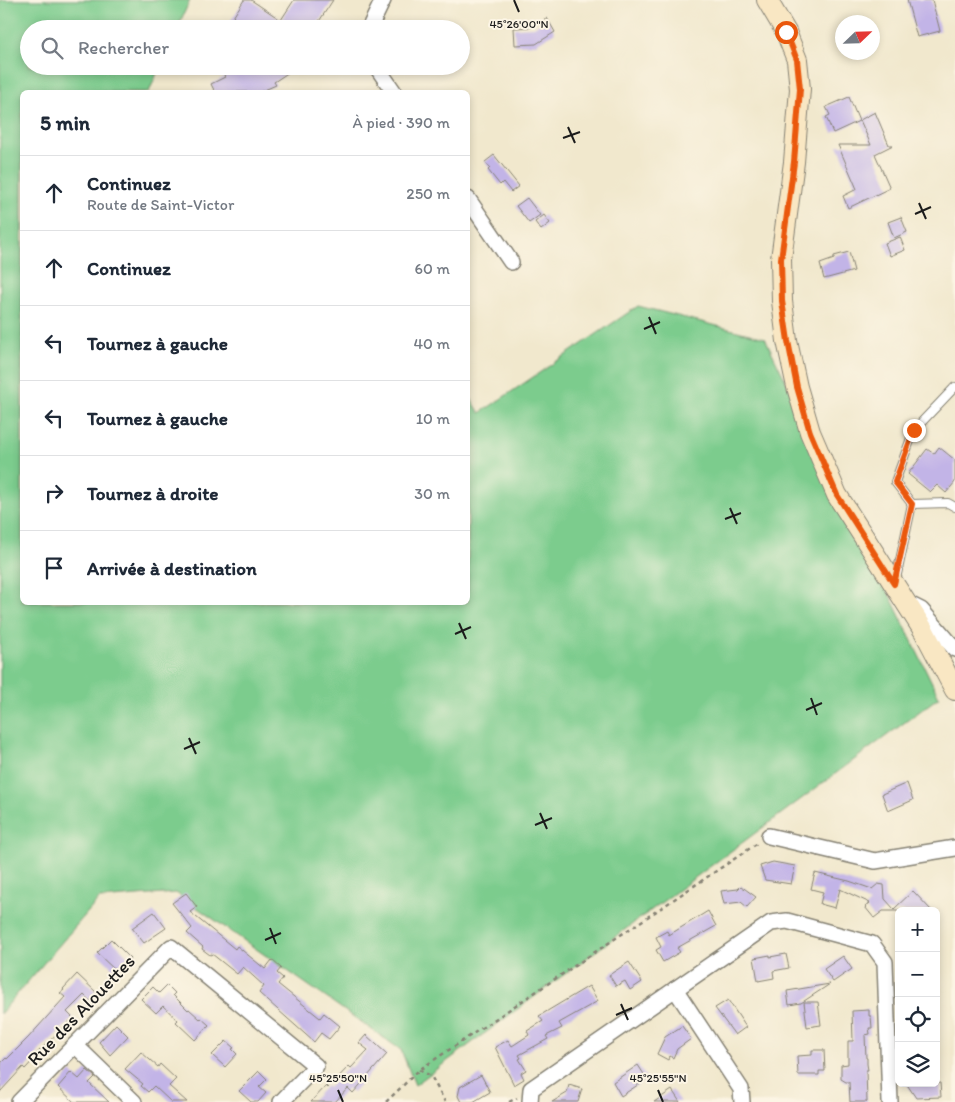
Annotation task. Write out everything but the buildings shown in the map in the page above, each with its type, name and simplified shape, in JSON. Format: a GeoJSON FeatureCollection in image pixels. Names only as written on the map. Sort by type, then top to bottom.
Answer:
{"type":"FeatureCollection","features":[{"type":"Feature","properties":{"kind":"main road"},"geometry":{"type":"LineString","coordinates":[[767,0],[786,32],[797,60],[800,89],[794,162],[781,259],[782,301],[797,387],[810,432],[837,495],[924,631],[955,690]]}},
{"type":"Feature","properties":{"kind":"street"},"geometry":{"type":"LineString","coordinates":[[373,20],[383,0]]}},
{"type":"Feature","properties":{"kind":"street"},"geometry":{"type":"LineString","coordinates":[[382,75],[393,90]]}},
{"type":"Feature","properties":{"kind":"street"},"geometry":{"type":"LineString","coordinates":[[470,202],[511,262]]}},
{"type":"Feature","properties":{"kind":"street"},"geometry":{"type":"LineString","coordinates":[[906,602],[921,610],[955,649]]}},
{"type":"Feature","properties":{"kind":"street"},"geometry":{"type":"LineString","coordinates":[[769,836],[875,861],[955,848]]}},
{"type":"Feature","properties":{"kind":"street"},"geometry":{"type":"LineString","coordinates":[[530,1102],[532,1089],[771,923],[787,921],[872,944],[885,962],[890,1102]]}},
{"type":"Feature","properties":{"kind":"street","name":"Rue des Alouettes"},"geometry":{"type":"LineString","coordinates":[[19,1102],[171,946],[316,1066],[281,1102]]}},
{"type":"Feature","properties":{"kind":"street"},"geometry":{"type":"LineString","coordinates":[[675,989],[741,1089],[742,1102]]}},
{"type":"Feature","properties":{"kind":"street"},"geometry":{"type":"LineString","coordinates":[[75,1045],[134,1102]]}},
{"type":"Feature","properties":{"kind":"lane"},"geometry":{"type":"LineString","coordinates":[[912,504],[895,482],[914,430],[955,387]]}},
{"type":"Feature","properties":{"kind":"lane"},"geometry":{"type":"LineString","coordinates":[[912,504],[948,503],[955,507]]}},
{"type":"Feature","properties":{"kind":"lane"},"geometry":{"type":"LineString","coordinates":[[894,584],[912,504]]}},
{"type":"Feature","properties":{"kind":"path"},"geometry":{"type":"LineString","coordinates":[[386,1102],[419,1070],[769,836]]}},
{"type":"Feature","properties":{"kind":"path"},"geometry":{"type":"LineString","coordinates":[[419,1070],[431,1076],[445,1102]]}},
{"type":"Feature","properties":{"kind":"green space"},"geometry":{"type":"Polygon","coordinates":[[[0,0],[190,0],[181,20],[20,20],[20,75],[156,75],[150,90],[20,90],[20,605],[470,605],[470,397],[480,413],[638,306],[765,338],[939,697],[415,1085],[401,1050],[176,893],[99,899],[0,1014],[0,0]]]}},
{"type":"Feature","properties":{"kind":"route"},"geometry":{"type":"LineString","coordinates":[[786,32],[797,60],[800,89],[794,162],[781,259],[782,301],[788,341],[797,387],[810,432],[837,495],[894,584],[912,504],[895,482],[914,430]]}}]}
